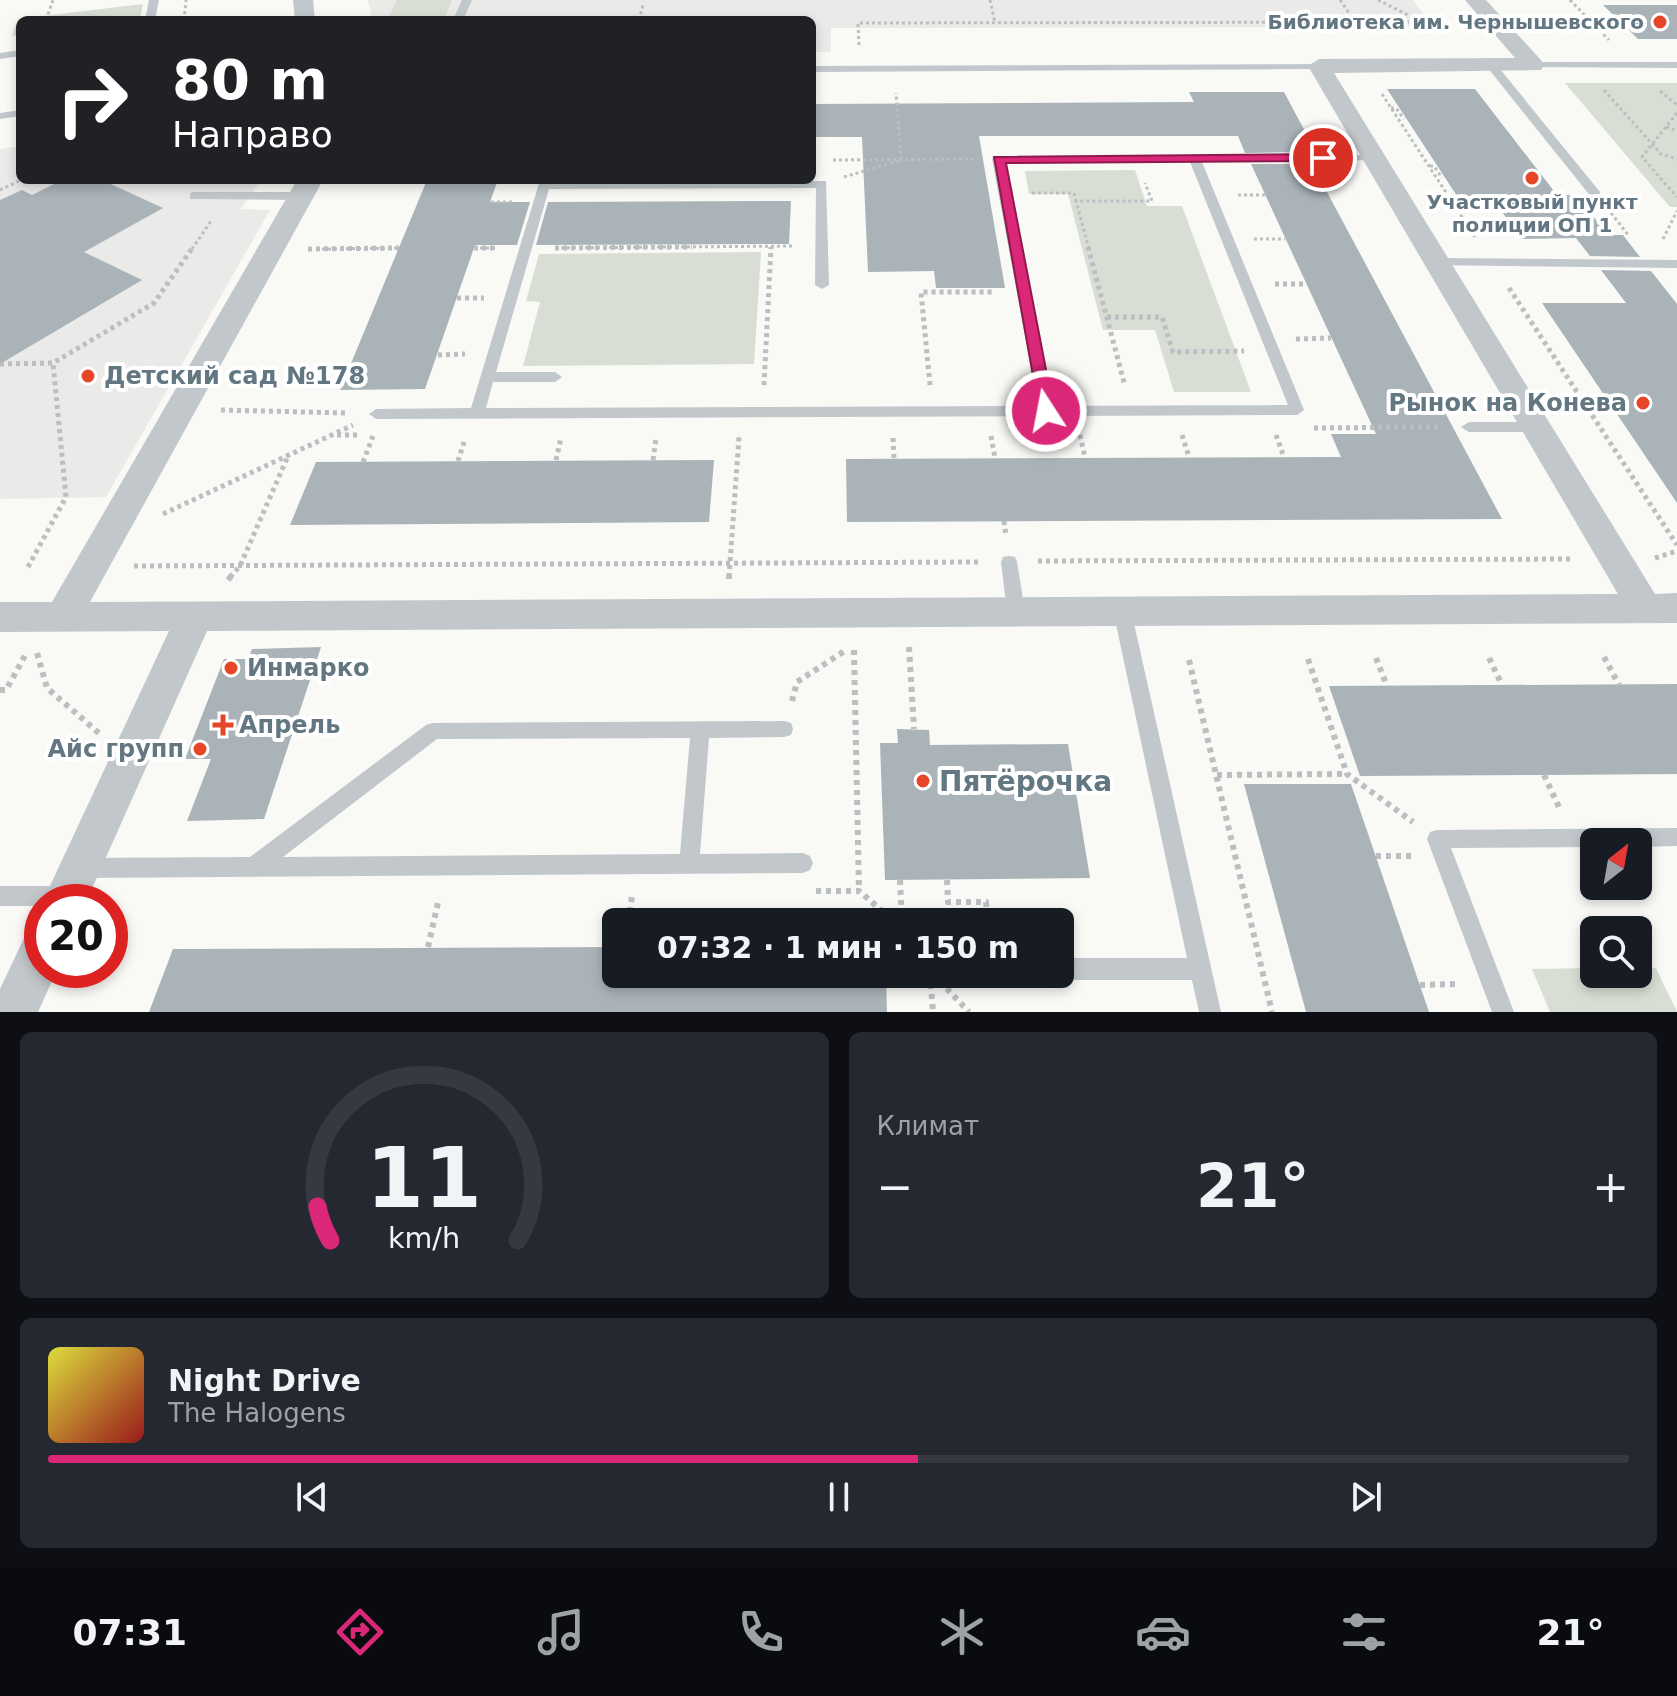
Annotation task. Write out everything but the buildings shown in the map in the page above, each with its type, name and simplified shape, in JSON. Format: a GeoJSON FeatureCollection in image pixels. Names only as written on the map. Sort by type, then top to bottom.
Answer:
{"type":"FeatureCollection","features":[{"type":"Feature","properties":{"kind":"street"},"geometry":{"type":"LineString","coordinates":[[1475,0],[1533,65]]}},
{"type":"Feature","properties":{"kind":"street"},"geometry":{"type":"LineString","coordinates":[[1319,66],[1533,65]]}},
{"type":"Feature","properties":{"kind":"street"},"geometry":{"type":"LineString","coordinates":[[1319,66],[1615,559],[1668,609]]}},
{"type":"Feature","properties":{"kind":"street"},"geometry":{"type":"LineString","coordinates":[[63,616],[306,188]]}},
{"type":"Feature","properties":{"kind":"street"},"geometry":{"type":"LineString","coordinates":[[0,617],[1668,609]]}},
{"type":"Feature","properties":{"kind":"street"},"geometry":{"type":"LineString","coordinates":[[72,884],[195,615]]}},
{"type":"Feature","properties":{"kind":"street"},"geometry":{"type":"LineString","coordinates":[[14,1012],[25,988]]}},
{"type":"Feature","properties":{"kind":"lane"},"geometry":{"type":"LineString","coordinates":[[1491,65],[1596,195]]}},
{"type":"Feature","properties":{"kind":"lane"},"geometry":{"type":"LineString","coordinates":[[1533,65],[1677,65]]}},
{"type":"Feature","properties":{"kind":"lane"},"geometry":{"type":"LineString","coordinates":[[816,69],[1319,66]]}},
{"type":"Feature","properties":{"kind":"lane"},"geometry":{"type":"LineString","coordinates":[[1046,411],[998,159],[1374,158]]}},
{"type":"Feature","properties":{"kind":"lane"},"geometry":{"type":"LineString","coordinates":[[376,414],[1297,410],[1195,159]]}},
{"type":"Feature","properties":{"kind":"lane"},"geometry":{"type":"LineString","coordinates":[[477,413],[544,184]]}},
{"type":"Feature","properties":{"kind":"lane"},"geometry":{"type":"LineString","coordinates":[[816,184],[822,184],[822,285]]}},
{"type":"Feature","properties":{"kind":"lane"},"geometry":{"type":"LineString","coordinates":[[194,196],[228,196],[306,188]]}},
{"type":"Feature","properties":{"kind":"lane"},"geometry":{"type":"LineString","coordinates":[[1437,262],[1677,264]]}},
{"type":"Feature","properties":{"kind":"lane"},"geometry":{"type":"LineString","coordinates":[[488,377],[555,377]]}},
{"type":"Feature","properties":{"kind":"lane"},"geometry":{"type":"LineString","coordinates":[[1469,427],[1536,427]]}},
{"type":"Feature","properties":{"kind":"lane"},"geometry":{"type":"LineString","coordinates":[[1009,562],[1016,611]]}},
{"type":"Feature","properties":{"kind":"lane"},"geometry":{"type":"LineString","coordinates":[[1122,610],[1210,1012]]}},
{"type":"Feature","properties":{"kind":"lane"},"geometry":{"type":"LineString","coordinates":[[689,863],[700,729]]}},
{"type":"Feature","properties":{"kind":"lane"},"geometry":{"type":"LineString","coordinates":[[255,866],[433,731],[784,729]]}},
{"type":"Feature","properties":{"kind":"lane"},"geometry":{"type":"LineString","coordinates":[[1503,1012],[1437,839],[1677,837]]}},
{"type":"Feature","properties":{"kind":"lane"},"geometry":{"type":"LineString","coordinates":[[104,884],[255,866],[803,863]]}},
{"type":"Feature","properties":{"kind":"lane"},"geometry":{"type":"LineString","coordinates":[[0,896],[24,893]]}},
{"type":"Feature","properties":{"kind":"lane"},"geometry":{"type":"LineString","coordinates":[[1074,969],[1200,969]]}},
{"type":"Feature","properties":{"kind":"path"},"geometry":{"type":"LineString","coordinates":[[990,0],[995,23]]}},
{"type":"Feature","properties":{"kind":"path"},"geometry":{"type":"LineString","coordinates":[[1340,0],[1355,22]]}},
{"type":"Feature","properties":{"kind":"path"},"geometry":{"type":"LineString","coordinates":[[1378,0],[1423,22]]}},
{"type":"Feature","properties":{"kind":"path"},"geometry":{"type":"LineString","coordinates":[[1570,0],[1618,49]]}},
{"type":"Feature","properties":{"kind":"path"},"geometry":{"type":"LineString","coordinates":[[640,16],[643,5]]}},
{"type":"Feature","properties":{"kind":"path"},"geometry":{"type":"LineString","coordinates":[[1413,22],[1417,27]]}},
{"type":"Feature","properties":{"kind":"path"},"geometry":{"type":"LineString","coordinates":[[860,53],[858,23],[1444,22]]}},
{"type":"Feature","properties":{"kind":"path"},"geometry":{"type":"LineString","coordinates":[[1543,22],[1620,22]]}},
{"type":"Feature","properties":{"kind":"path"},"geometry":{"type":"LineString","coordinates":[[1582,65],[1661,154],[1677,159]]}},
{"type":"Feature","properties":{"kind":"path"},"geometry":{"type":"LineString","coordinates":[[894,69],[901,160]]}},
{"type":"Feature","properties":{"kind":"path"},"geometry":{"type":"LineString","coordinates":[[1651,82],[1677,105]]}},
{"type":"Feature","properties":{"kind":"path"},"geometry":{"type":"LineString","coordinates":[[1377,87],[1400,116],[1429,166],[1439,174],[1492,263],[1677,548],[1654,558]]}},
{"type":"Feature","properties":{"kind":"path"},"geometry":{"type":"LineString","coordinates":[[1677,113],[1642,157],[1677,197]]}},
{"type":"Feature","properties":{"kind":"path"},"geometry":{"type":"LineString","coordinates":[[1666,127],[1677,131]]}},
{"type":"Feature","properties":{"kind":"path"},"geometry":{"type":"LineString","coordinates":[[1413,142],[1421,142]]}},
{"type":"Feature","properties":{"kind":"path"},"geometry":{"type":"LineString","coordinates":[[827,160],[998,159]]}},
{"type":"Feature","properties":{"kind":"path"},"geometry":{"type":"LineString","coordinates":[[822,184],[901,160]]}},
{"type":"Feature","properties":{"kind":"path"},"geometry":{"type":"LineString","coordinates":[[1004,193],[1074,193],[1131,411]]}},
{"type":"Feature","properties":{"kind":"path"},"geometry":{"type":"LineString","coordinates":[[1229,195],[1265,195]]}},
{"type":"Feature","properties":{"kind":"path"},"geometry":{"type":"LineString","coordinates":[[1596,195],[1651,264]]}},
{"type":"Feature","properties":{"kind":"path"},"geometry":{"type":"LineString","coordinates":[[0,364],[53,363],[154,303],[228,196]]}},
{"type":"Feature","properties":{"kind":"path"},"geometry":{"type":"LineString","coordinates":[[1076,201],[1152,201]]}},
{"type":"Feature","properties":{"kind":"path"},"geometry":{"type":"LineString","coordinates":[[1247,239],[1285,239]]}},
{"type":"Feature","properties":{"kind":"path"},"geometry":{"type":"LineString","coordinates":[[526,248],[822,246]]}},
{"type":"Feature","properties":{"kind":"path"},"geometry":{"type":"LineString","coordinates":[[763,412],[771,247]]}},
{"type":"Feature","properties":{"kind":"path"},"geometry":{"type":"LineString","coordinates":[[271,249],[399,248]]}},
{"type":"Feature","properties":{"kind":"path"},"geometry":{"type":"LineString","coordinates":[[1267,284],[1306,284]]}},
{"type":"Feature","properties":{"kind":"path"},"geometry":{"type":"LineString","coordinates":[[932,411],[921,292],[1023,291]]}},
{"type":"Feature","properties":{"kind":"path"},"geometry":{"type":"LineString","coordinates":[[457,298],[496,298]]}},
{"type":"Feature","properties":{"kind":"path"},"geometry":{"type":"LineString","coordinates":[[1107,317],[1162,317],[1173,352],[1247,351],[1234,317],[1259,316]]}},
{"type":"Feature","properties":{"kind":"path"},"geometry":{"type":"LineString","coordinates":[[1290,339],[1331,338]]}},
{"type":"Feature","properties":{"kind":"path"},"geometry":{"type":"LineString","coordinates":[[438,355],[479,354]]}},
{"type":"Feature","properties":{"kind":"path"},"geometry":{"type":"LineString","coordinates":[[28,567],[66,497],[53,363]]}},
{"type":"Feature","properties":{"kind":"path"},"geometry":{"type":"LineString","coordinates":[[180,409],[376,414]]}},
{"type":"Feature","properties":{"kind":"path"},"geometry":{"type":"LineString","coordinates":[[727,613],[741,412]]}},
{"type":"Feature","properties":{"kind":"path"},"geometry":{"type":"LineString","coordinates":[[105,542],[376,414]]}},
{"type":"Feature","properties":{"kind":"path"},"geometry":{"type":"LineString","coordinates":[[1328,428],[1469,427]]}},
{"type":"Feature","properties":{"kind":"path"},"geometry":{"type":"LineString","coordinates":[[1273,428],[1284,457]]}},
{"type":"Feature","properties":{"kind":"path"},"geometry":{"type":"LineString","coordinates":[[991,429],[995,458]]}},
{"type":"Feature","properties":{"kind":"path"},"geometry":{"type":"LineString","coordinates":[[1078,429],[1085,458]]}},
{"type":"Feature","properties":{"kind":"path"},"geometry":{"type":"LineString","coordinates":[[1180,429],[1189,457]]}},
{"type":"Feature","properties":{"kind":"path"},"geometry":{"type":"LineString","coordinates":[[892,430],[894,459]]}},
{"type":"Feature","properties":{"kind":"path"},"geometry":{"type":"LineString","coordinates":[[653,460],[657,433]]}},
{"type":"Feature","properties":{"kind":"path"},"geometry":{"type":"LineString","coordinates":[[363,462],[374,434]]}},
{"type":"Feature","properties":{"kind":"path"},"geometry":{"type":"LineString","coordinates":[[458,461],[466,434]]}},
{"type":"Feature","properties":{"kind":"path"},"geometry":{"type":"LineString","coordinates":[[556,460],[562,434]]}},
{"type":"Feature","properties":{"kind":"path"},"geometry":{"type":"LineString","coordinates":[[195,615],[240,566],[288,456]]}},
{"type":"Feature","properties":{"kind":"path"},"geometry":{"type":"LineString","coordinates":[[125,566],[1615,559]]}},
{"type":"Feature","properties":{"kind":"path"},"geometry":{"type":"LineString","coordinates":[[0,690],[6,690],[33,641],[47,688],[104,737]]}},
{"type":"Feature","properties":{"kind":"path"},"geometry":{"type":"LineString","coordinates":[[784,729],[797,682],[854,645],[859,891],[879,908]]}},
{"type":"Feature","properties":{"kind":"path"},"geometry":{"type":"LineString","coordinates":[[909,646],[914,729]]}},
{"type":"Feature","properties":{"kind":"path"},"geometry":{"type":"LineString","coordinates":[[1604,657],[1619,685]]}},
{"type":"Feature","properties":{"kind":"path"},"geometry":{"type":"LineString","coordinates":[[1376,658],[1387,686]]}},
{"type":"Feature","properties":{"kind":"path"},"geometry":{"type":"LineString","coordinates":[[1489,658],[1502,685]]}},
{"type":"Feature","properties":{"kind":"path"},"geometry":{"type":"LineString","coordinates":[[1308,659],[1347,774],[1437,839]]}},
{"type":"Feature","properties":{"kind":"path"},"geometry":{"type":"LineString","coordinates":[[1189,660],[1272,1012]]}},
{"type":"Feature","properties":{"kind":"path"},"geometry":{"type":"LineString","coordinates":[[1217,775],[1347,774]]}},
{"type":"Feature","properties":{"kind":"path"},"geometry":{"type":"LineString","coordinates":[[1544,775],[1563,816]]}},
{"type":"Feature","properties":{"kind":"path"},"geometry":{"type":"LineString","coordinates":[[1376,856],[1421,856]]}},
{"type":"Feature","properties":{"kind":"path"},"geometry":{"type":"LineString","coordinates":[[428,947],[447,865]]}},
{"type":"Feature","properties":{"kind":"path"},"geometry":{"type":"LineString","coordinates":[[900,880],[901,908]]}},
{"type":"Feature","properties":{"kind":"path"},"geometry":{"type":"LineString","coordinates":[[947,880],[948,902],[986,902],[987,908]]}},
{"type":"Feature","properties":{"kind":"path"},"geometry":{"type":"LineString","coordinates":[[1420,985],[1469,984]]}},
{"type":"Feature","properties":{"kind":"path"},"geometry":{"type":"LineString","coordinates":[[932,988],[933,1012]]}},
{"type":"Feature","properties":{"kind":"path"},"geometry":{"type":"LineString","coordinates":[[946,988],[969,1012]]}},
{"type":"Feature","properties":{"kind":"shaded area"},"geometry":{"type":"Polygon","coordinates":[[[368,0],[1413,0],[1434,27],[831,28],[831,52],[816,52],[816,16],[371,16],[368,0]]]}},
{"type":"Feature","properties":{"kind":"shaded area"},"geometry":{"type":"Polygon","coordinates":[[[397,0],[452,0],[446,16],[389,16],[397,0]]]}},
{"type":"Feature","properties":{"kind":"shaded area"},"geometry":{"type":"Polygon","coordinates":[[[143,4],[141,16],[43,16],[143,4]]]}},
{"type":"Feature","properties":{"kind":"shaded area"},"geometry":{"type":"Polygon","coordinates":[[[1565,83],[1677,83],[1677,207],[1670,207],[1565,83]]]}},
{"type":"Feature","properties":{"kind":"shaded area","name":"Детский сад №178"},"geometry":{"type":"Polygon","coordinates":[[[16,147],[16,184],[258,184],[241,209],[270,210],[106,497],[0,499],[0,149],[16,147]]]}},
{"type":"Feature","properties":{"kind":"shaded area"},"geometry":{"type":"Polygon","coordinates":[[[1135,170],[1147,206],[1182,206],[1251,392],[1174,392],[1155,330],[1103,330],[1068,194],[1029,194],[1025,171],[1135,170]]]}},
{"type":"Feature","properties":{"kind":"shaded area"},"geometry":{"type":"Polygon","coordinates":[[[761,252],[754,364],[523,366],[540,302],[526,301],[539,254],[761,252]]]}},
{"type":"Feature","properties":{"kind":"shaded area"},"geometry":{"type":"Polygon","coordinates":[[[1580,968],[1580,988],[1652,988],[1652,968],[1656,968],[1677,1012],[1550,1012],[1532,969],[1580,968]]]}},
{"type":"Feature","properties":{"kind":"place","name":"Библиотека им. Чернышевского"},"geometry":{"type":"Point","coordinates":[1660,22]}},
{"type":"Feature","properties":{"kind":"place","name":"Участковый пункт полиции ОП 1"},"geometry":{"type":"Point","coordinates":[1532,178]}},
{"type":"Feature","properties":{"kind":"place","name":"Детский сад №178"},"geometry":{"type":"Point","coordinates":[88,376]}},
{"type":"Feature","properties":{"kind":"place","name":"Рынок на Конева"},"geometry":{"type":"Point","coordinates":[1643,403]}},
{"type":"Feature","properties":{"kind":"place","name":"Инмарко"},"geometry":{"type":"Point","coordinates":[231,668]}},
{"type":"Feature","properties":{"kind":"place","name":"Апрель"},"geometry":{"type":"Point","coordinates":[223,725]}},
{"type":"Feature","properties":{"kind":"place","name":"Айс групп"},"geometry":{"type":"Point","coordinates":[200,749]}},
{"type":"Feature","properties":{"kind":"place","name":"Пятёрочка"},"geometry":{"type":"Point","coordinates":[923,781]}},
{"type":"Feature","properties":{"kind":"route"},"geometry":{"type":"LineString","coordinates":[[1046,411],[998,159],[1323,158]]}}]}
